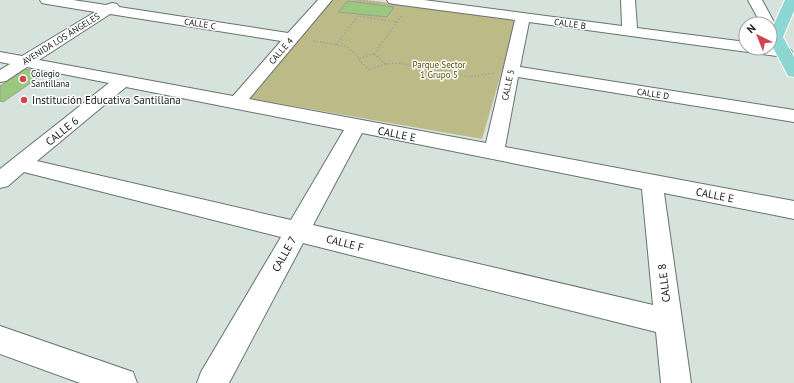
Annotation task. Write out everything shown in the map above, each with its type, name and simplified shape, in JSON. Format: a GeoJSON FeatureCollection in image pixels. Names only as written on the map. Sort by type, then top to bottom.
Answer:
{"type":"FeatureCollection","features":[{"type":"Feature","properties":{"kind":"main road"},"geometry":{"type":"LineString","coordinates":[[778,19],[792,0]]}},
{"type":"Feature","properties":{"kind":"main road"},"geometry":{"type":"LineString","coordinates":[[778,41],[794,72]]}},
{"type":"Feature","properties":{"kind":"street"},"geometry":{"type":"LineString","coordinates":[[47,0],[101,5]]}},
{"type":"Feature","properties":{"kind":"street","name":"AVENIDA LOS ÁNGELES"},"geometry":{"type":"LineString","coordinates":[[0,77],[8,60],[101,5],[123,0]]}},
{"type":"Feature","properties":{"kind":"street","name":"CALLE 4"},"geometry":{"type":"LineString","coordinates":[[236,103],[325,0]]}},
{"type":"Feature","properties":{"kind":"street","name":"CALLE B"},"geometry":{"type":"LineString","coordinates":[[394,0],[738,46]]}},
{"type":"Feature","properties":{"kind":"street"},"geometry":{"type":"LineString","coordinates":[[628,0],[630,32]]}},
{"type":"Feature","properties":{"kind":"street"},"geometry":{"type":"LineString","coordinates":[[755,0],[764,16]]}},
{"type":"Feature","properties":{"kind":"street","name":"CALLE C"},"geometry":{"type":"LineString","coordinates":[[101,5],[292,38]]}},
{"type":"Feature","properties":{"kind":"street","name":"CALLE 5"},"geometry":{"type":"LineString","coordinates":[[494,152],[523,17]]}},
{"type":"Feature","properties":{"kind":"street"},"geometry":{"type":"LineString","coordinates":[[778,51],[784,52]]}},
{"type":"Feature","properties":{"kind":"street","name":"CALLE E"},"geometry":{"type":"LineString","coordinates":[[8,60],[794,210]]}},
{"type":"Feature","properties":{"kind":"street","name":"CALLE D"},"geometry":{"type":"LineString","coordinates":[[511,72],[794,116]]}},
{"type":"Feature","properties":{"kind":"street","name":"CALLE 6"},"geometry":{"type":"LineString","coordinates":[[0,180],[123,81]]}},
{"type":"Feature","properties":{"kind":"street","name":"CALLE 7"},"geometry":{"type":"LineString","coordinates":[[212,383],[356,126]]}},
{"type":"Feature","properties":{"kind":"street","name":"CALLE F"},"geometry":{"type":"LineString","coordinates":[[20,164],[669,322]]}},
{"type":"Feature","properties":{"kind":"street","name":"CALLE 8"},"geometry":{"type":"LineString","coordinates":[[652,182],[676,383]]}},
{"type":"Feature","properties":{"kind":"street"},"geometry":{"type":"LineString","coordinates":[[0,340],[122,383]]}},
{"type":"Feature","properties":{"kind":"path"},"geometry":{"type":"LineString","coordinates":[[356,0],[418,3]]}},
{"type":"Feature","properties":{"kind":"path"},"geometry":{"type":"LineString","coordinates":[[359,58],[374,54],[397,22],[418,3]]}},
{"type":"Feature","properties":{"kind":"path"},"geometry":{"type":"LineString","coordinates":[[336,45],[358,16],[397,22]]}},
{"type":"Feature","properties":{"kind":"path"},"geometry":{"type":"LineString","coordinates":[[292,38],[346,46],[369,70],[385,64],[397,63],[471,77],[500,71],[511,72]]}},
{"type":"Feature","properties":{"kind":"path"},"geometry":{"type":"LineString","coordinates":[[374,54],[385,64]]}},
{"type":"Feature","properties":{"kind":"green space","name":"Parque Sector 1 Grupo 5"},"geometry":{"type":"Polygon","coordinates":[[[331,0],[366,0],[517,19],[482,139],[247,98],[331,0]]]}},
{"type":"Feature","properties":{"kind":"building"},"geometry":{"type":"Polygon","coordinates":[[[348,1],[394,7],[387,17],[338,12],[348,1]]]}},
{"type":"Feature","properties":{"kind":"building","name":"Colegio Santillana"},"geometry":{"type":"Polygon","coordinates":[[[25,69],[45,73],[3,102],[0,101],[0,86],[25,69]]]}},
{"type":"Feature","properties":{"kind":"place","name":"Colegio Santillana"},"geometry":{"type":"Point","coordinates":[23,79]}},
{"type":"Feature","properties":{"kind":"place","name":"Institución Educativa Santillana"},"geometry":{"type":"Point","coordinates":[24,100]}}]}
